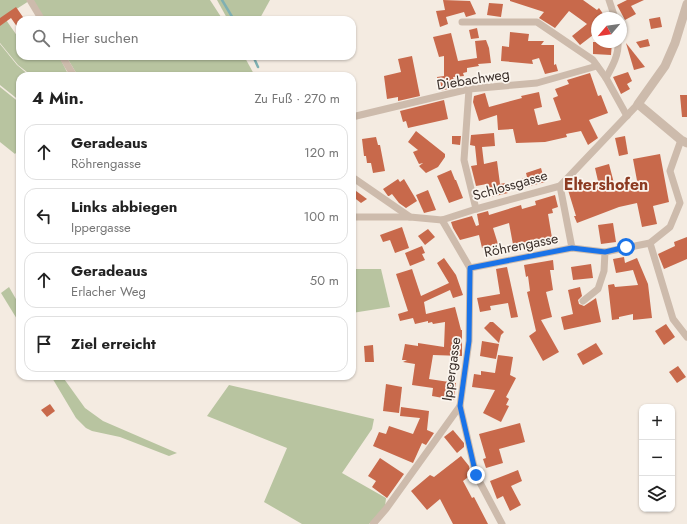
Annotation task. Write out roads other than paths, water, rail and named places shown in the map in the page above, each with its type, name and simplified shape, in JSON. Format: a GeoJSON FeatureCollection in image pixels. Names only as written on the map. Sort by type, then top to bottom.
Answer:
{"type":"FeatureCollection","features":[{"type":"Feature","properties":{"kind":"street"},"geometry":{"type":"LineString","coordinates":[[30,0],[40,16]]}},
{"type":"Feature","properties":{"kind":"street"},"geometry":{"type":"LineString","coordinates":[[609,0],[613,12]]}},
{"type":"Feature","properties":{"kind":"street","name":"Schlossgasse"},"geometry":{"type":"LineString","coordinates":[[356,180],[410,217],[442,220],[476,208],[560,186],[638,104],[665,66],[675,43],[687,4]]}},
{"type":"Feature","properties":{"kind":"street"},"geometry":{"type":"LineString","coordinates":[[462,22],[537,22],[593,60],[606,78],[627,116]]}},
{"type":"Feature","properties":{"kind":"street"},"geometry":{"type":"LineString","coordinates":[[606,78],[614,64],[618,48]]}},
{"type":"Feature","properties":{"kind":"street"},"geometry":{"type":"LineString","coordinates":[[64,60],[72,72]]}},
{"type":"Feature","properties":{"kind":"street","name":"Diebachweg"},"geometry":{"type":"LineString","coordinates":[[356,116],[469,89],[537,83],[597,66]]}},
{"type":"Feature","properties":{"kind":"street"},"geometry":{"type":"LineString","coordinates":[[469,89],[464,160],[476,208]]}},
{"type":"Feature","properties":{"kind":"street"},"geometry":{"type":"LineString","coordinates":[[638,104],[684,142]]}},
{"type":"Feature","properties":{"kind":"street","name":"Röhrengasse"},"geometry":{"type":"LineString","coordinates":[[470,268],[572,248],[605,252],[650,243],[670,227],[680,203],[670,171],[684,142]]}},
{"type":"Feature","properties":{"kind":"street"},"geometry":{"type":"LineString","coordinates":[[560,186],[572,248]]}},
{"type":"Feature","properties":{"kind":"street"},"geometry":{"type":"LineString","coordinates":[[356,217],[410,217]]}},
{"type":"Feature","properties":{"kind":"street"},"geometry":{"type":"LineString","coordinates":[[442,220],[470,268]]}},
{"type":"Feature","properties":{"kind":"street"},"geometry":{"type":"LineString","coordinates":[[650,243],[673,319],[687,337]]}},
{"type":"Feature","properties":{"kind":"street"},"geometry":{"type":"LineString","coordinates":[[583,301],[598,289],[604,271],[605,252]]}},
{"type":"Feature","properties":{"kind":"street","name":"Ippergasse"},"geometry":{"type":"LineString","coordinates":[[373,524],[386,509],[460,406],[469,341],[470,268]]}},
{"type":"Feature","properties":{"kind":"street"},"geometry":{"type":"LineString","coordinates":[[460,406],[476,475],[502,524]]}},
{"type":"Feature","properties":{"kind":"waterway"},"geometry":{"type":"LineString","coordinates":[[222,0],[232,16]]}},
{"type":"Feature","properties":{"kind":"waterway"},"geometry":{"type":"LineString","coordinates":[[255,60],[258,67]]}},
{"type":"Feature","properties":{"kind":"district","name":"Eltershofen"},"geometry":{"type":"Point","coordinates":[606,184]}}]}
